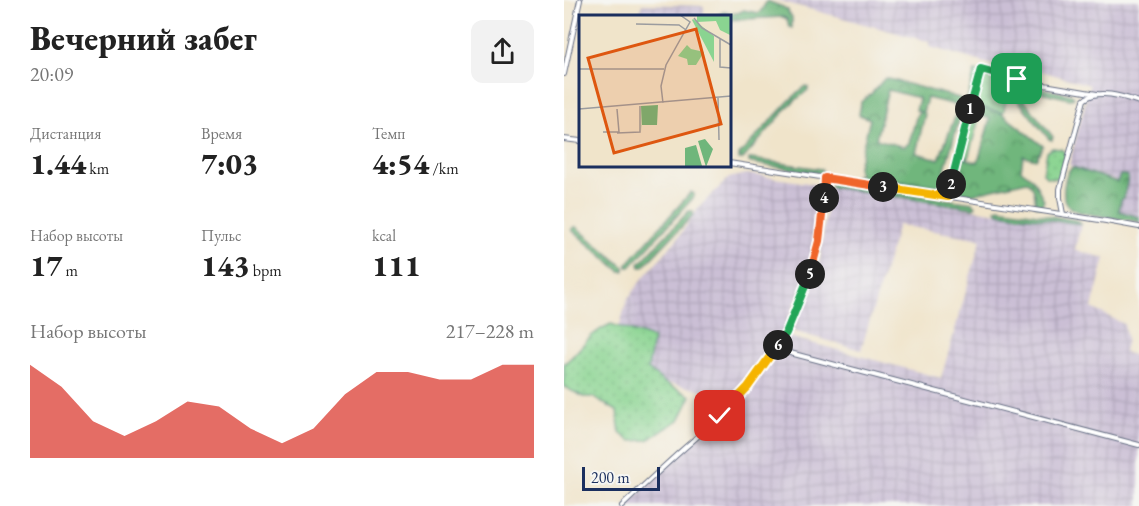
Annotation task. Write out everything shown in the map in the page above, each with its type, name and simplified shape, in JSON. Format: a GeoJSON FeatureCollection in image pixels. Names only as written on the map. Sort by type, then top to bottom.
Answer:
{"type":"FeatureCollection","features":[{"type":"Feature","properties":{"kind":"street"},"geometry":{"type":"LineString","coordinates":[[564,74],[580,0]]}},
{"type":"Feature","properties":{"kind":"street"},"geometry":{"type":"LineString","coordinates":[[948,197],[981,69],[1027,82],[1127,98],[1139,102]]}},
{"type":"Feature","properties":{"kind":"street"},"geometry":{"type":"LineString","coordinates":[[1063,214],[1060,189],[1083,103],[1086,98],[1097,94]]}},
{"type":"Feature","properties":{"kind":"street"},"geometry":{"type":"LineString","coordinates":[[564,139],[579,141]]}},
{"type":"Feature","properties":{"kind":"street"},"geometry":{"type":"LineString","coordinates":[[730,163],[1139,227]]}},
{"type":"Feature","properties":{"kind":"street"},"geometry":{"type":"LineString","coordinates":[[622,506],[720,416],[748,387],[786,333],[813,267],[819,241],[825,178]]}},
{"type":"Feature","properties":{"kind":"street"},"geometry":{"type":"LineString","coordinates":[[776,349],[1139,445]]}},
{"type":"Feature","properties":{"kind":"shaded area"},"geometry":{"type":"Polygon","coordinates":[[[776,0],[1139,0],[1139,217],[1119,211],[1128,177],[1120,175],[1118,181],[1069,165],[1090,85],[1012,63],[1010,70],[930,47],[930,42],[776,0]]]}},
{"type":"Feature","properties":{"kind":"shaded area"},"geometry":{"type":"Polygon","coordinates":[[[642,4],[704,6],[704,15],[639,15],[642,4]]]}},
{"type":"Feature","properties":{"kind":"shaded area"},"geometry":{"type":"Polygon","coordinates":[[[747,174],[815,184],[818,198],[815,245],[808,273],[783,331],[753,376],[734,397],[664,382],[647,369],[643,335],[619,328],[627,300],[678,238],[700,206],[729,178],[747,174]]]}},
{"type":"Feature","properties":{"kind":"shaded area"},"geometry":{"type":"Polygon","coordinates":[[[831,187],[1081,224],[1075,250],[1105,258],[1092,308],[1124,324],[1127,339],[1124,352],[1139,357],[1139,506],[626,506],[757,381],[786,336],[941,378],[981,239],[898,225],[861,350],[792,331],[820,260],[831,187]]]}},
{"type":"Feature","properties":{"kind":"green space"},"geometry":{"type":"Polygon","coordinates":[[[767,1],[783,7],[792,17],[792,28],[789,27],[787,19],[783,17],[730,20],[730,15],[718,15],[723,12],[738,13],[744,10],[758,13],[767,1]]]}},
{"type":"Feature","properties":{"kind":"green space"},"geometry":{"type":"Polygon","coordinates":[[[975,71],[1011,81],[1003,113],[966,103],[975,71]]]}},
{"type":"Feature","properties":{"kind":"green space"},"geometry":{"type":"Polygon","coordinates":[[[885,78],[959,98],[965,102],[964,105],[956,103],[955,105],[927,98],[916,153],[939,159],[958,109],[962,110],[940,186],[866,176],[939,188],[942,191],[940,193],[854,178],[856,175],[861,175],[858,166],[870,119],[859,115],[861,102],[885,78]],[[888,90],[876,139],[904,147],[909,143],[917,114],[921,112],[916,110],[919,98],[888,90]]]}},
{"type":"Feature","properties":{"kind":"green space"},"geometry":{"type":"Polygon","coordinates":[[[1013,82],[1072,95],[1074,98],[1013,86],[1013,82]]]}},
{"type":"Feature","properties":{"kind":"green space"},"geometry":{"type":"Polygon","coordinates":[[[805,86],[808,90],[790,105],[743,159],[739,159],[739,155],[805,86]]]}},
{"type":"Feature","properties":{"kind":"green space"},"geometry":{"type":"Polygon","coordinates":[[[1016,90],[1053,137],[1052,140],[1013,94],[1016,90]]]}},
{"type":"Feature","properties":{"kind":"green space"},"geometry":{"type":"Polygon","coordinates":[[[977,106],[1001,113],[1043,146],[1036,159],[1023,156],[1021,170],[1033,179],[1044,200],[1041,206],[1035,204],[1034,191],[1027,181],[972,194],[954,192],[963,158],[978,162],[990,119],[976,114],[974,111],[977,106]]]}},
{"type":"Feature","properties":{"kind":"green space"},"geometry":{"type":"Polygon","coordinates":[[[972,116],[979,118],[968,158],[961,155],[972,116]]]}},
{"type":"Feature","properties":{"kind":"green space"},"geometry":{"type":"Polygon","coordinates":[[[1052,148],[1061,149],[1066,154],[1059,179],[1046,177],[1043,173],[1047,152],[1052,148]]]}},
{"type":"Feature","properties":{"kind":"green space"},"geometry":{"type":"Polygon","coordinates":[[[749,159],[821,169],[823,172],[820,174],[751,163],[749,159]]]}},
{"type":"Feature","properties":{"kind":"green space"},"geometry":{"type":"Polygon","coordinates":[[[1073,167],[1117,182],[1120,175],[1128,177],[1119,211],[1139,217],[1139,222],[1085,213],[1070,207],[1065,200],[1064,188],[1067,173],[1073,167]]]}},
{"type":"Feature","properties":{"kind":"green space"},"geometry":{"type":"Polygon","coordinates":[[[831,183],[973,203],[976,206],[973,208],[831,187],[831,183]]]}},
{"type":"Feature","properties":{"kind":"green space"},"geometry":{"type":"Polygon","coordinates":[[[691,192],[694,197],[630,267],[627,267],[627,264],[691,192]]]}},
{"type":"Feature","properties":{"kind":"green space"},"geometry":{"type":"Polygon","coordinates":[[[999,208],[1075,220],[1081,224],[998,213],[996,210],[999,208]]]}},
{"type":"Feature","properties":{"kind":"green space"},"geometry":{"type":"Polygon","coordinates":[[[689,211],[693,211],[693,215],[643,267],[640,267],[639,264],[689,211]]]}},
{"type":"Feature","properties":{"kind":"green space"},"geometry":{"type":"Polygon","coordinates":[[[574,227],[624,267],[624,271],[620,271],[573,231],[574,227]]]}},
{"type":"Feature","properties":{"kind":"green space"},"geometry":{"type":"Polygon","coordinates":[[[611,324],[653,338],[648,369],[664,382],[691,396],[679,420],[648,440],[630,441],[620,433],[617,411],[593,397],[584,397],[564,387],[564,364],[590,337],[611,324]]]}},
{"type":"Feature","properties":{"kind":"route"},"geometry":{"type":"LineString","coordinates":[[720,416],[763,368],[786,333],[802,297],[813,267],[819,241],[825,178],[948,197],[981,69],[1017,79]]}}]}
